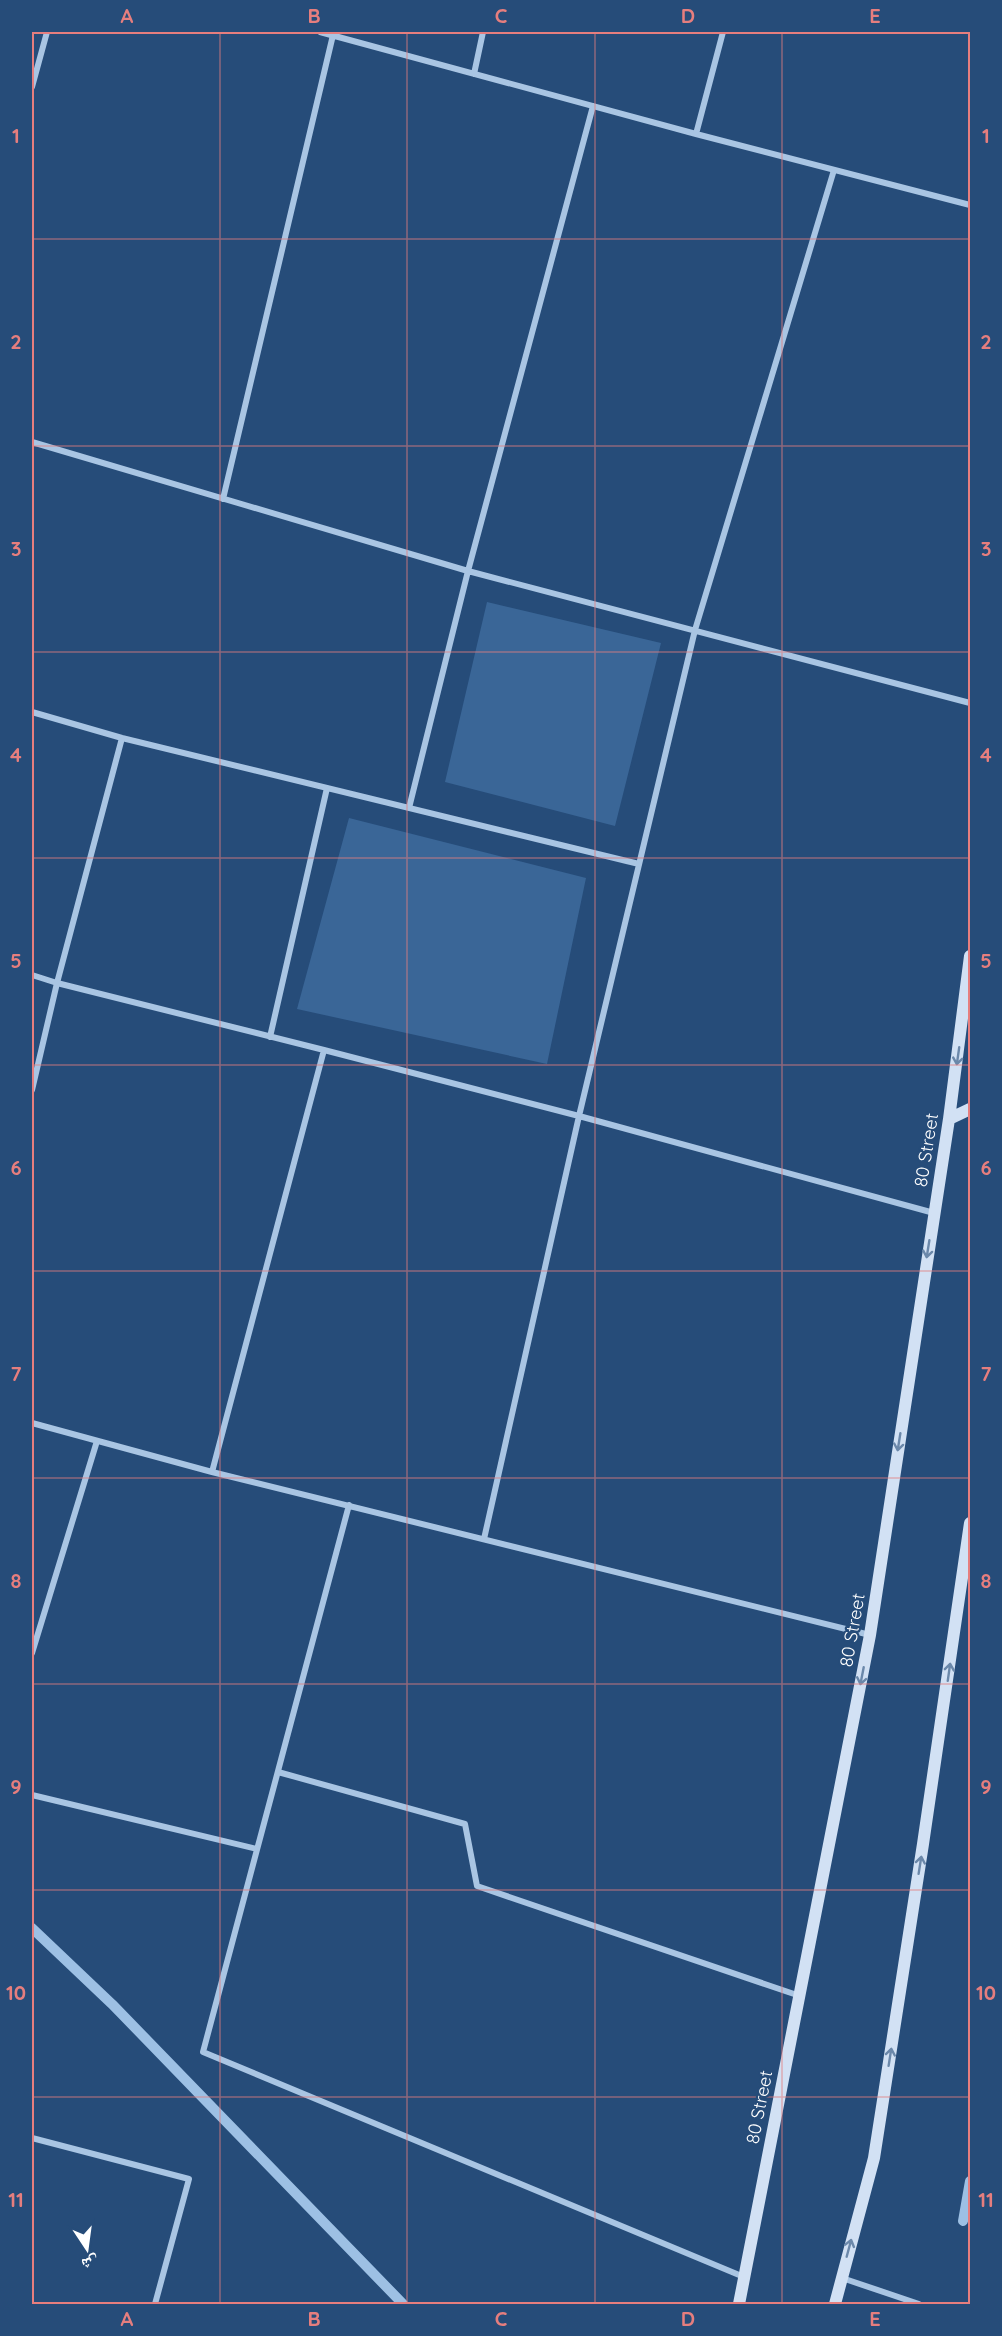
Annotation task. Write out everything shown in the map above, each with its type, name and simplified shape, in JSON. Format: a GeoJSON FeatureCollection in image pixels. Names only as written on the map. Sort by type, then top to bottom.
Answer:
{"type":"FeatureCollection","features":[{"type":"Feature","properties":{"kind":"main road","name":"80 Street"},"geometry":{"type":"LineString","coordinates":[[738,2304],[870,1635],[934,1212],[967,1025],[970,956]]}},
{"type":"Feature","properties":{"kind":"main road"},"geometry":{"type":"LineString","coordinates":[[950,1119],[970,1109]]}},
{"type":"Feature","properties":{"kind":"main road"},"geometry":{"type":"LineString","coordinates":[[835,2304],[874,2158],[970,1523]]}},
{"type":"Feature","properties":{"kind":"street"},"geometry":{"type":"LineString","coordinates":[[32,87],[47,32]]}},
{"type":"Feature","properties":{"kind":"street"},"geometry":{"type":"LineString","coordinates":[[320,32],[696,134],[970,205]]}},
{"type":"Feature","properties":{"kind":"street"},"geometry":{"type":"LineString","coordinates":[[474,74],[483,32]]}},
{"type":"Feature","properties":{"kind":"street"},"geometry":{"type":"LineString","coordinates":[[696,134],[723,32]]}},
{"type":"Feature","properties":{"kind":"street"},"geometry":{"type":"LineString","coordinates":[[223,499],[333,35]]}},
{"type":"Feature","properties":{"kind":"street"},"geometry":{"type":"LineString","coordinates":[[410,808],[468,570],[593,106]]}},
{"type":"Feature","properties":{"kind":"street"},"geometry":{"type":"LineString","coordinates":[[484,1539],[579,1116],[695,630],[834,170]]}},
{"type":"Feature","properties":{"kind":"street"},"geometry":{"type":"LineString","coordinates":[[32,442],[468,570],[970,703]]}},
{"type":"Feature","properties":{"kind":"street"},"geometry":{"type":"LineString","coordinates":[[32,712],[122,738],[639,864]]}},
{"type":"Feature","properties":{"kind":"street"},"geometry":{"type":"LineString","coordinates":[[32,1090],[57,983],[122,738]]}},
{"type":"Feature","properties":{"kind":"street"},"geometry":{"type":"LineString","coordinates":[[270,1037],[327,788]]}},
{"type":"Feature","properties":{"kind":"street"},"geometry":{"type":"LineString","coordinates":[[32,975],[579,1116],[934,1212]]}},
{"type":"Feature","properties":{"kind":"street"},"geometry":{"type":"LineString","coordinates":[[212,1472],[324,1050]]}},
{"type":"Feature","properties":{"kind":"street"},"geometry":{"type":"LineString","coordinates":[[32,1423],[212,1472],[870,1635]]}},
{"type":"Feature","properties":{"kind":"street"},"geometry":{"type":"LineString","coordinates":[[32,1653],[97,1441]]}},
{"type":"Feature","properties":{"kind":"street"},"geometry":{"type":"LineString","coordinates":[[349,1505],[203,2052],[744,2277]]}},
{"type":"Feature","properties":{"kind":"street"},"geometry":{"type":"LineString","coordinates":[[278,1772],[465,1824],[477,1886],[800,1995]]}},
{"type":"Feature","properties":{"kind":"street"},"geometry":{"type":"LineString","coordinates":[[32,1795],[257,1849]]}},
{"type":"Feature","properties":{"kind":"street"},"geometry":{"type":"LineString","coordinates":[[32,2138],[189,2179],[155,2304]]}},
{"type":"Feature","properties":{"kind":"street"},"geometry":{"type":"LineString","coordinates":[[841,2277],[919,2304]]}},
{"type":"Feature","properties":{"kind":"shaded area"},"geometry":{"type":"Polygon","coordinates":[[[487,602],[661,643],[615,826],[445,782],[487,602]]]}},
{"type":"Feature","properties":{"kind":"shaded area"},"geometry":{"type":"Polygon","coordinates":[[[349,818],[586,878],[547,1064],[297,1009],[349,818]]]}},
{"type":"Feature","properties":{"kind":"waterway"},"geometry":{"type":"LineString","coordinates":[[32,1928],[112,2004],[403,2304]]}},
{"type":"Feature","properties":{"kind":"waterway"},"geometry":{"type":"LineString","coordinates":[[963,2221],[970,2181]]}}]}
